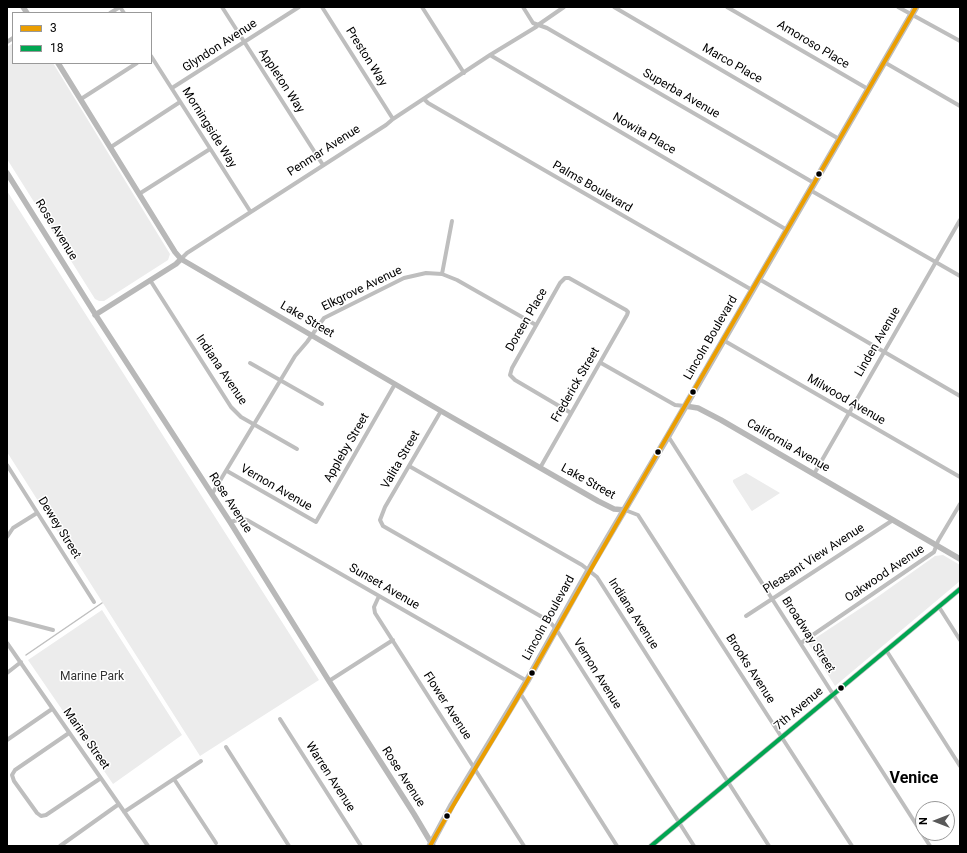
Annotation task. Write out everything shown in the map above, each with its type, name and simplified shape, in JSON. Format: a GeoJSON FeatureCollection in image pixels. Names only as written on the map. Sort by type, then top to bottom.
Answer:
{"type":"FeatureCollection","features":[{"type":"Feature","properties":{"kind":"highway","name":"Lincoln Boulevard"},"geometry":{"type":"LineString","coordinates":[[432,845],[452,805],[527,681],[589,570],[916,7]]}},
{"type":"Feature","properties":{"kind":"street","name":"Appleton Way"},"geometry":{"type":"LineString","coordinates":[[222,7],[323,165]]}},
{"type":"Feature","properties":{"kind":"street","name":"Glyndon Avenue"},"geometry":{"type":"LineString","coordinates":[[172,88],[299,7]]}},
{"type":"Feature","properties":{"kind":"street","name":"Preston Way"},"geometry":{"type":"LineString","coordinates":[[322,7],[393,119]]}},
{"type":"Feature","properties":{"kind":"street"},"geometry":{"type":"LineString","coordinates":[[422,7],[464,73]]}},
{"type":"Feature","properties":{"kind":"street","name":"Superba Avenue"},"geometry":{"type":"LineString","coordinates":[[523,7],[533,23],[547,28],[960,276]]}},
{"type":"Feature","properties":{"kind":"street","name":"Penmar Avenue"},"geometry":{"type":"LineString","coordinates":[[96,315],[176,264],[187,253],[250,211],[323,165],[490,55],[530,31],[564,7]]}},
{"type":"Feature","properties":{"kind":"street","name":"Marco Place"},"geometry":{"type":"LineString","coordinates":[[614,7],[840,139]]}},
{"type":"Feature","properties":{"kind":"street","name":"Amoroso Place"},"geometry":{"type":"LineString","coordinates":[[727,7],[868,89]]}},
{"type":"Feature","properties":{"kind":"street"},"geometry":{"type":"LineString","coordinates":[[898,7],[960,41]]}},
{"type":"Feature","properties":{"kind":"street","name":"Nowita Place"},"geometry":{"type":"LineString","coordinates":[[490,55],[787,230]]}},
{"type":"Feature","properties":{"kind":"street","name":"Morningside Way"},"geometry":{"type":"LineString","coordinates":[[152,58],[250,211]]}},
{"type":"Feature","properties":{"kind":"street"},"geometry":{"type":"LineString","coordinates":[[884,62],[960,106]]}},
{"type":"Feature","properties":{"kind":"street","name":"Lake Street"},"geometry":{"type":"LineString","coordinates":[[59,64],[175,252],[181,259],[540,468],[614,509],[625,510]]}},
{"type":"Feature","properties":{"kind":"street"},"geometry":{"type":"LineString","coordinates":[[81,99],[135,64]]}},
{"type":"Feature","properties":{"kind":"street","name":"Palms Boulevard"},"geometry":{"type":"LineString","coordinates":[[424,99],[435,108],[752,290]]}},
{"type":"Feature","properties":{"kind":"street"},"geometry":{"type":"LineString","coordinates":[[110,147],[180,102]]}},
{"type":"Feature","properties":{"kind":"street"},"geometry":{"type":"LineString","coordinates":[[139,194],[210,149]]}},
{"type":"Feature","properties":{"kind":"street","name":"Rose Avenue"},"geometry":{"type":"LineString","coordinates":[[7,173],[96,315],[230,522],[432,845]]}},
{"type":"Feature","properties":{"kind":"street","name":"Linden Avenue"},"geometry":{"type":"LineString","coordinates":[[814,474],[960,220]]}},
{"type":"Feature","properties":{"kind":"street"},"geometry":{"type":"LineString","coordinates":[[442,274],[452,221]]}},
{"type":"Feature","properties":{"kind":"street","name":"Elkgrove Avenue"},"geometry":{"type":"LineString","coordinates":[[212,494],[295,356],[324,318],[395,283],[426,273],[442,274],[457,280],[536,326]]}},
{"type":"Feature","properties":{"kind":"street","name":"Doreen Place"},"geometry":{"type":"LineString","coordinates":[[565,278],[560,283],[512,368],[510,375],[524,386],[571,413]]}},
{"type":"Feature","properties":{"kind":"street","name":"Frederick Street"},"geometry":{"type":"LineString","coordinates":[[540,468],[601,363],[628,312],[573,279],[565,278]]}},
{"type":"Feature","properties":{"kind":"street"},"geometry":{"type":"LineString","coordinates":[[759,279],[960,396]]}},
{"type":"Feature","properties":{"kind":"street","name":"Indiana Avenue"},"geometry":{"type":"LineString","coordinates":[[150,280],[231,408],[254,425],[297,449]]}},
{"type":"Feature","properties":{"kind":"street","name":"Milwood Avenue"},"geometry":{"type":"LineString","coordinates":[[723,340],[960,477]]}},
{"type":"Feature","properties":{"kind":"street"},"geometry":{"type":"LineString","coordinates":[[250,363],[322,404]]}},
{"type":"Feature","properties":{"kind":"street","name":"California Avenue"},"geometry":{"type":"LineString","coordinates":[[601,363],[675,405],[698,408],[716,417],[960,559]]}},
{"type":"Feature","properties":{"kind":"street","name":"Appleby Street"},"geometry":{"type":"LineString","coordinates":[[316,522],[395,384]]}},
{"type":"Feature","properties":{"kind":"street","name":"Valita Street"},"geometry":{"type":"LineString","coordinates":[[380,520],[385,507],[441,411]]}},
{"type":"Feature","properties":{"kind":"street","name":"Broadway Street"},"geometry":{"type":"LineString","coordinates":[[668,436],[930,846]]}},
{"type":"Feature","properties":{"kind":"street","name":"Dewey Street"},"geometry":{"type":"LineString","coordinates":[[7,465],[94,602]]}},
{"type":"Feature","properties":{"kind":"street","name":"Indiana Avenue"},"geometry":{"type":"LineString","coordinates":[[409,466],[589,570],[597,577],[769,846]]}},
{"type":"Feature","properties":{"kind":"street","name":"Vernon Avenue"},"geometry":{"type":"LineString","coordinates":[[227,471],[316,522]]}},
{"type":"Feature","properties":{"kind":"street","name":"Oakwood Avenue"},"geometry":{"type":"LineString","coordinates":[[801,643],[934,552],[936,545],[960,504]]}},
{"type":"Feature","properties":{"kind":"street","name":"Brooks Avenue"},"geometry":{"type":"LineString","coordinates":[[625,510],[638,515],[852,846]]}},
{"type":"Feature","properties":{"kind":"street"},"geometry":{"type":"LineString","coordinates":[[7,537],[14,528],[37,513]]}},
{"type":"Feature","properties":{"kind":"street","name":"Sunset Avenue"},"geometry":{"type":"LineString","coordinates":[[230,522],[242,519],[247,520],[527,681]]}},
{"type":"Feature","properties":{"kind":"street","name":"Vernon Avenue"},"geometry":{"type":"LineString","coordinates":[[380,520],[383,526],[550,621],[694,846]]}},
{"type":"Feature","properties":{"kind":"street","name":"Pleasant View Avenue"},"geometry":{"type":"LineString","coordinates":[[746,616],[894,520]]}},
{"type":"Feature","properties":{"kind":"street","name":"7th Avenue"},"geometry":{"type":"LineString","coordinates":[[651,846],[960,589]]}},
{"type":"Feature","properties":{"kind":"street","name":"Flower Avenue"},"geometry":{"type":"LineString","coordinates":[[379,596],[374,607],[375,613],[524,846]]}},
{"type":"Feature","properties":{"kind":"street"},"geometry":{"type":"LineString","coordinates":[[939,607],[960,640]]}},
{"type":"Feature","properties":{"kind":"street"},"geometry":{"type":"LineString","coordinates":[[7,618],[53,630]]}},
{"type":"Feature","properties":{"kind":"street"},"geometry":{"type":"LineString","coordinates":[[329,681],[392,640]]}},
{"type":"Feature","properties":{"kind":"street","name":"Marine Street"},"geometry":{"type":"LineString","coordinates":[[7,643],[148,846]]}},
{"type":"Feature","properties":{"kind":"street"},"geometry":{"type":"LineString","coordinates":[[886,650],[960,766]]}},
{"type":"Feature","properties":{"kind":"street"},"geometry":{"type":"LineString","coordinates":[[7,673],[21,662]]}},
{"type":"Feature","properties":{"kind":"street"},"geometry":{"type":"LineString","coordinates":[[520,692],[617,846]]}},
{"type":"Feature","properties":{"kind":"street"},"geometry":{"type":"LineString","coordinates":[[7,740],[52,709]]}},
{"type":"Feature","properties":{"kind":"street","name":"Warren Avenue"},"geometry":{"type":"LineString","coordinates":[[280,720],[362,846]]}},
{"type":"Feature","properties":{"kind":"street"},"geometry":{"type":"LineString","coordinates":[[69,733],[14,770],[12,775],[14,781],[37,813],[41,816],[46,815],[101,778]]}},
{"type":"Feature","properties":{"kind":"street"},"geometry":{"type":"LineString","coordinates":[[226,747],[289,846]]}},
{"type":"Feature","properties":{"kind":"street"},"geometry":{"type":"LineString","coordinates":[[124,812],[201,761]]}},
{"type":"Feature","properties":{"kind":"street"},"geometry":{"type":"LineString","coordinates":[[174,779],[216,843]]}},
{"type":"Feature","properties":{"kind":"street"},"geometry":{"type":"LineString","coordinates":[[60,846],[119,804]]}},
{"type":"Feature","properties":{"kind":"green space"},"geometry":{"type":"Polygon","coordinates":[[[12,44],[12,64],[54,64],[170,254],[168,260],[104,301],[95,299],[7,159],[7,47],[12,44]]]}},
{"type":"Feature","properties":{"kind":"green space"},"geometry":{"type":"Polygon","coordinates":[[[7,191],[319,680],[200,756],[7,452],[7,191]]]}},
{"type":"Feature","properties":{"kind":"green space"},"geometry":{"type":"Polygon","coordinates":[[[746,473],[780,493],[752,511],[733,482],[733,480],[746,473]]]}},
{"type":"Feature","properties":{"kind":"green space"},"geometry":{"type":"Polygon","coordinates":[[[943,555],[960,565],[960,581],[835,686],[808,643],[876,598],[935,556],[943,555]]]}},
{"type":"Feature","properties":{"kind":"green space","name":"Marine Park"},"geometry":{"type":"Polygon","coordinates":[[[102,610],[182,735],[113,784],[28,660],[102,610]]]}},
{"type":"Feature","properties":{"kind":"waterway"},"geometry":{"type":"LineString","coordinates":[[26,655],[102,603]]}},
{"type":"Feature","properties":{"kind":"transit line","name":"3"},"geometry":{"type":"LineString","coordinates":[[430,846],[517,699],[673,426],[916,7]]}},
{"type":"Feature","properties":{"kind":"transit line","name":"18"},"geometry":{"type":"LineString","coordinates":[[651,846],[960,589]]}},
{"type":"Feature","properties":{"kind":"district","name":"Venice"},"geometry":{"type":"Point","coordinates":[914,779]}}]}
